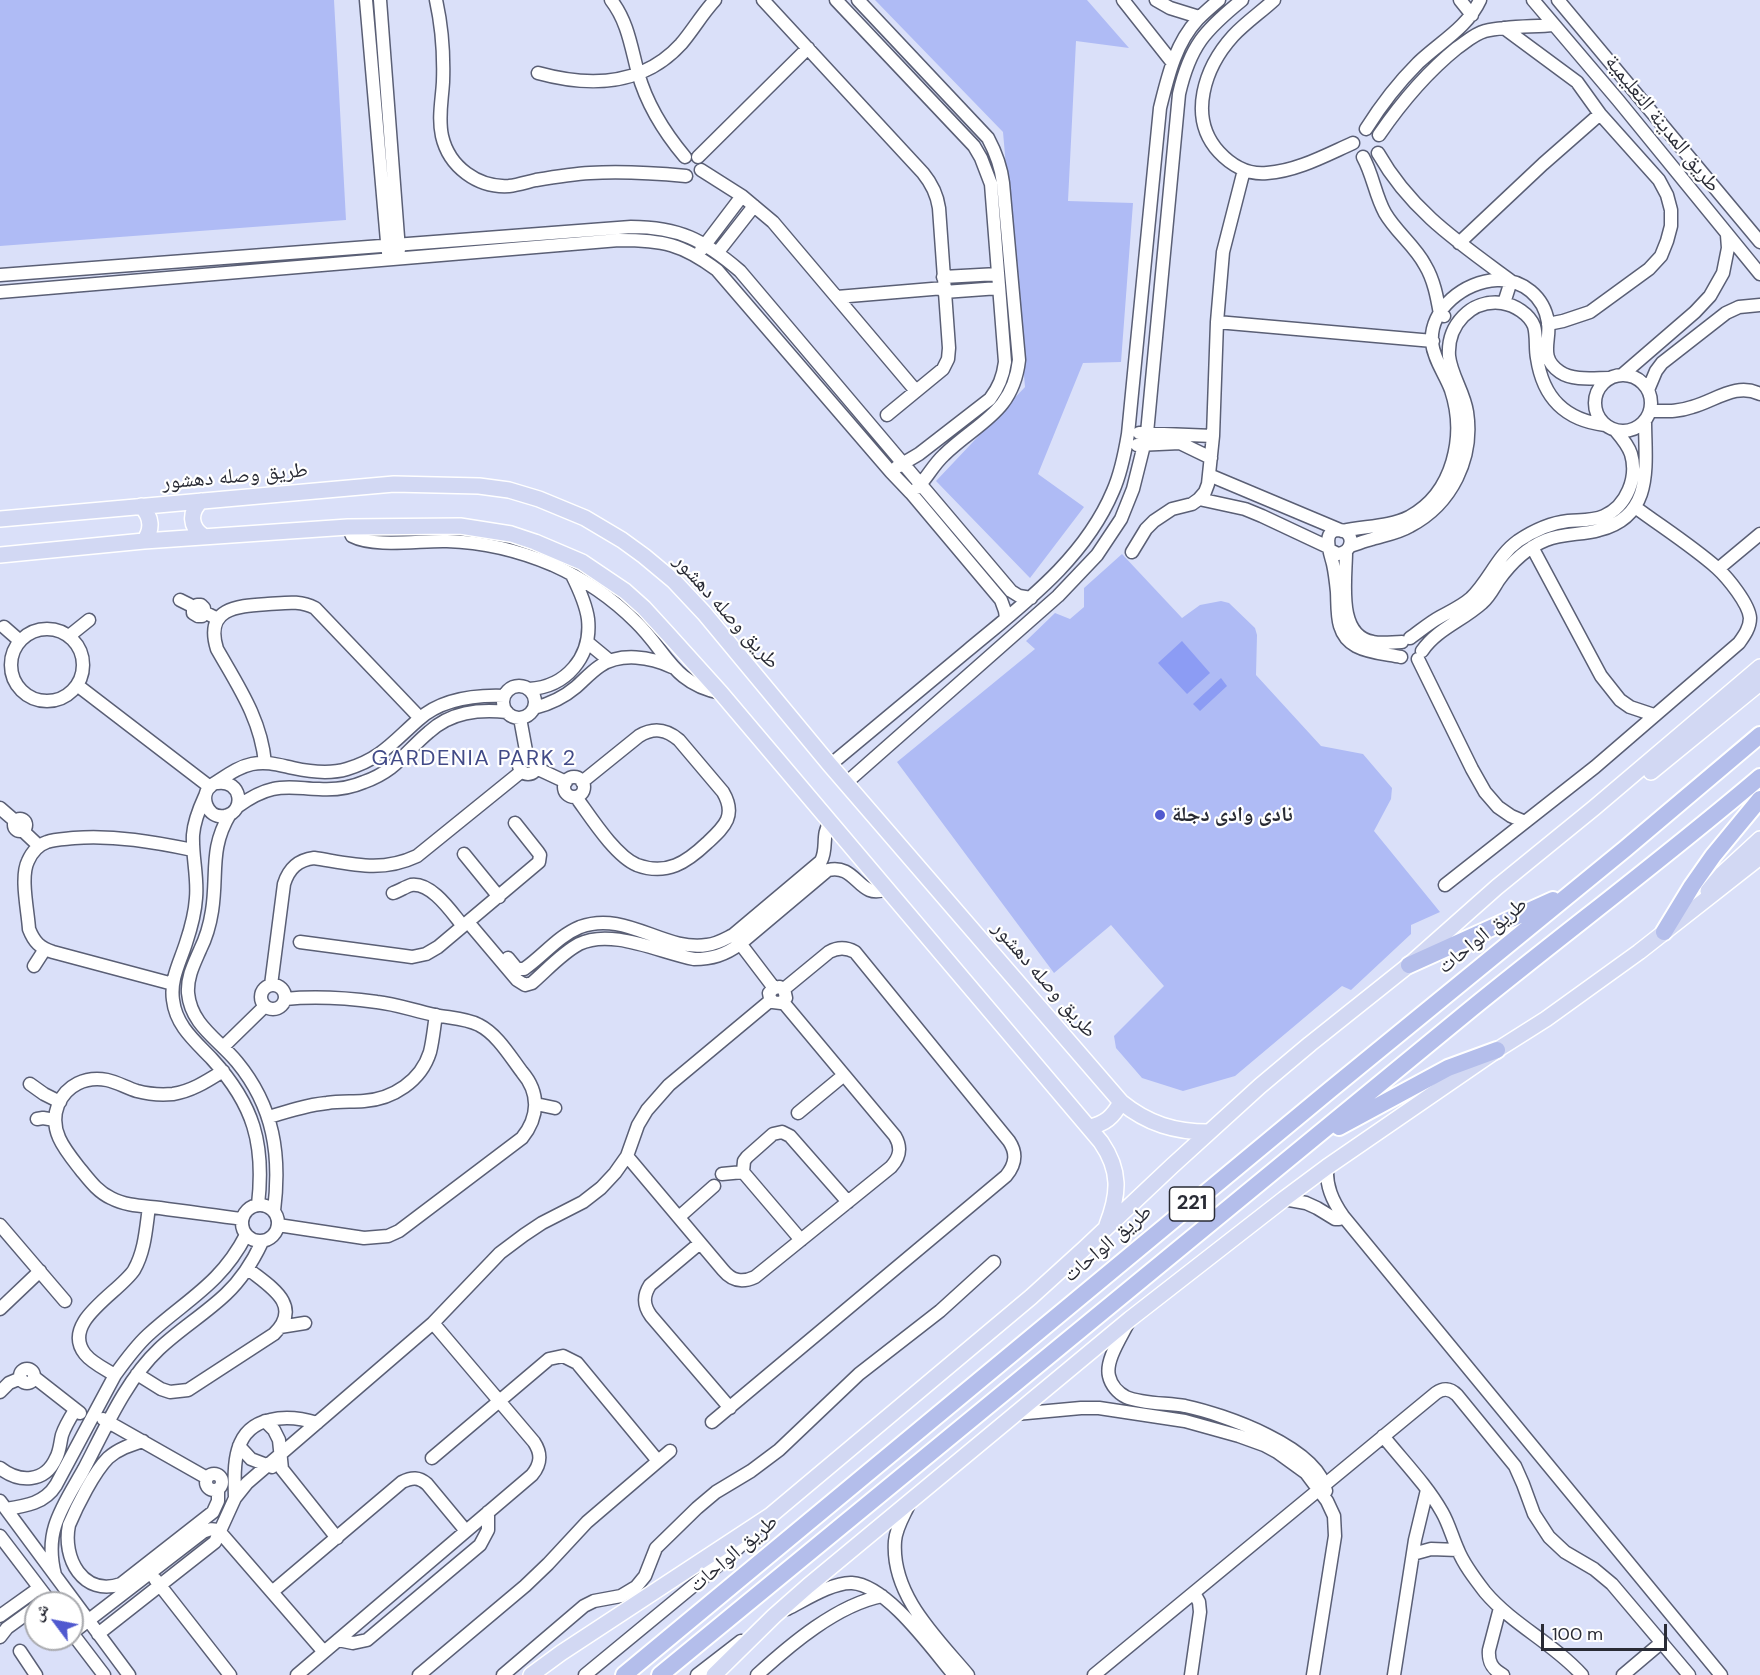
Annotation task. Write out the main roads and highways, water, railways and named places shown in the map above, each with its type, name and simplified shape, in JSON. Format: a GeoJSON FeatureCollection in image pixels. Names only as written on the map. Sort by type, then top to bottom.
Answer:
{"type":"FeatureCollection","features":[{"type":"Feature","properties":{"kind":"highway","name":"طريق الواحات"},"geometry":{"type":"LineString","coordinates":[[624,1675],[1760,735]]}},
{"type":"Feature","properties":{"kind":"highway","name":"221"},"geometry":{"type":"LineString","coordinates":[[660,1675],[836,1528],[1760,777]]}},
{"type":"Feature","properties":{"kind":"highway"},"geometry":{"type":"LineString","coordinates":[[1664,932],[1687,893],[1713,856],[1760,799]]}},
{"type":"Feature","properties":{"kind":"highway"},"geometry":{"type":"LineString","coordinates":[[1409,965],[1573,891]]}},
{"type":"Feature","properties":{"kind":"highway"},"geometry":{"type":"LineString","coordinates":[[1304,1146],[1448,1068],[1497,1050]]}},
{"type":"Feature","properties":{"kind":"main road","name":"طريق وصله دهشور"},"geometry":{"type":"LineString","coordinates":[[0,519],[394,484],[479,486],[508,490],[558,506],[585,518],[622,540],[674,580],[830,765],[1121,1102],[1129,1109],[1157,1124],[1181,1131],[1209,1132]]}},
{"type":"Feature","properties":{"kind":"main road"},"geometry":{"type":"LineString","coordinates":[[201,501],[194,509],[192,520],[196,530],[203,536]]}},
{"type":"Feature","properties":{"kind":"main road"},"geometry":{"type":"LineString","coordinates":[[141,506],[148,514],[150,523],[149,533],[144,541]]}},
{"type":"Feature","properties":{"kind":"main road"},"geometry":{"type":"LineString","coordinates":[[0,555],[203,536],[348,527],[460,526],[511,534],[559,551],[601,574],[637,602],[721,693],[1089,1126],[1110,1154],[1115,1172],[1117,1193],[1107,1228]]}},
{"type":"Feature","properties":{"kind":"main road"},"geometry":{"type":"LineString","coordinates":[[531,1675],[771,1515],[1031,1297],[1209,1132],[1310,1044],[1409,965],[1497,887],[1760,667]]}},
{"type":"Feature","properties":{"kind":"main road"},"geometry":{"type":"LineString","coordinates":[[1594,808],[1610,802],[1635,786],[1759,683]]}},
{"type":"Feature","properties":{"kind":"main road"},"geometry":{"type":"LineString","coordinates":[[1696,908],[1722,874],[1760,839]]}},
{"type":"Feature","properties":{"kind":"main road"},"geometry":{"type":"LineString","coordinates":[[714,1675],[774,1616],[1130,1319],[1327,1167],[1546,1019],[1757,862]]}},
{"type":"Feature","properties":{"kind":"main road"},"geometry":{"type":"LineString","coordinates":[[1089,1126],[1104,1123],[1121,1102]]}},
{"type":"Feature","properties":{"kind":"place","name":"نادى وادى دجلة"},"geometry":{"type":"Point","coordinates":[1160,815]}},
{"type":"Feature","properties":{"kind":"district","name":"GARDENIA PARK 2"},"geometry":{"type":"Point","coordinates":[474,759]}}]}
